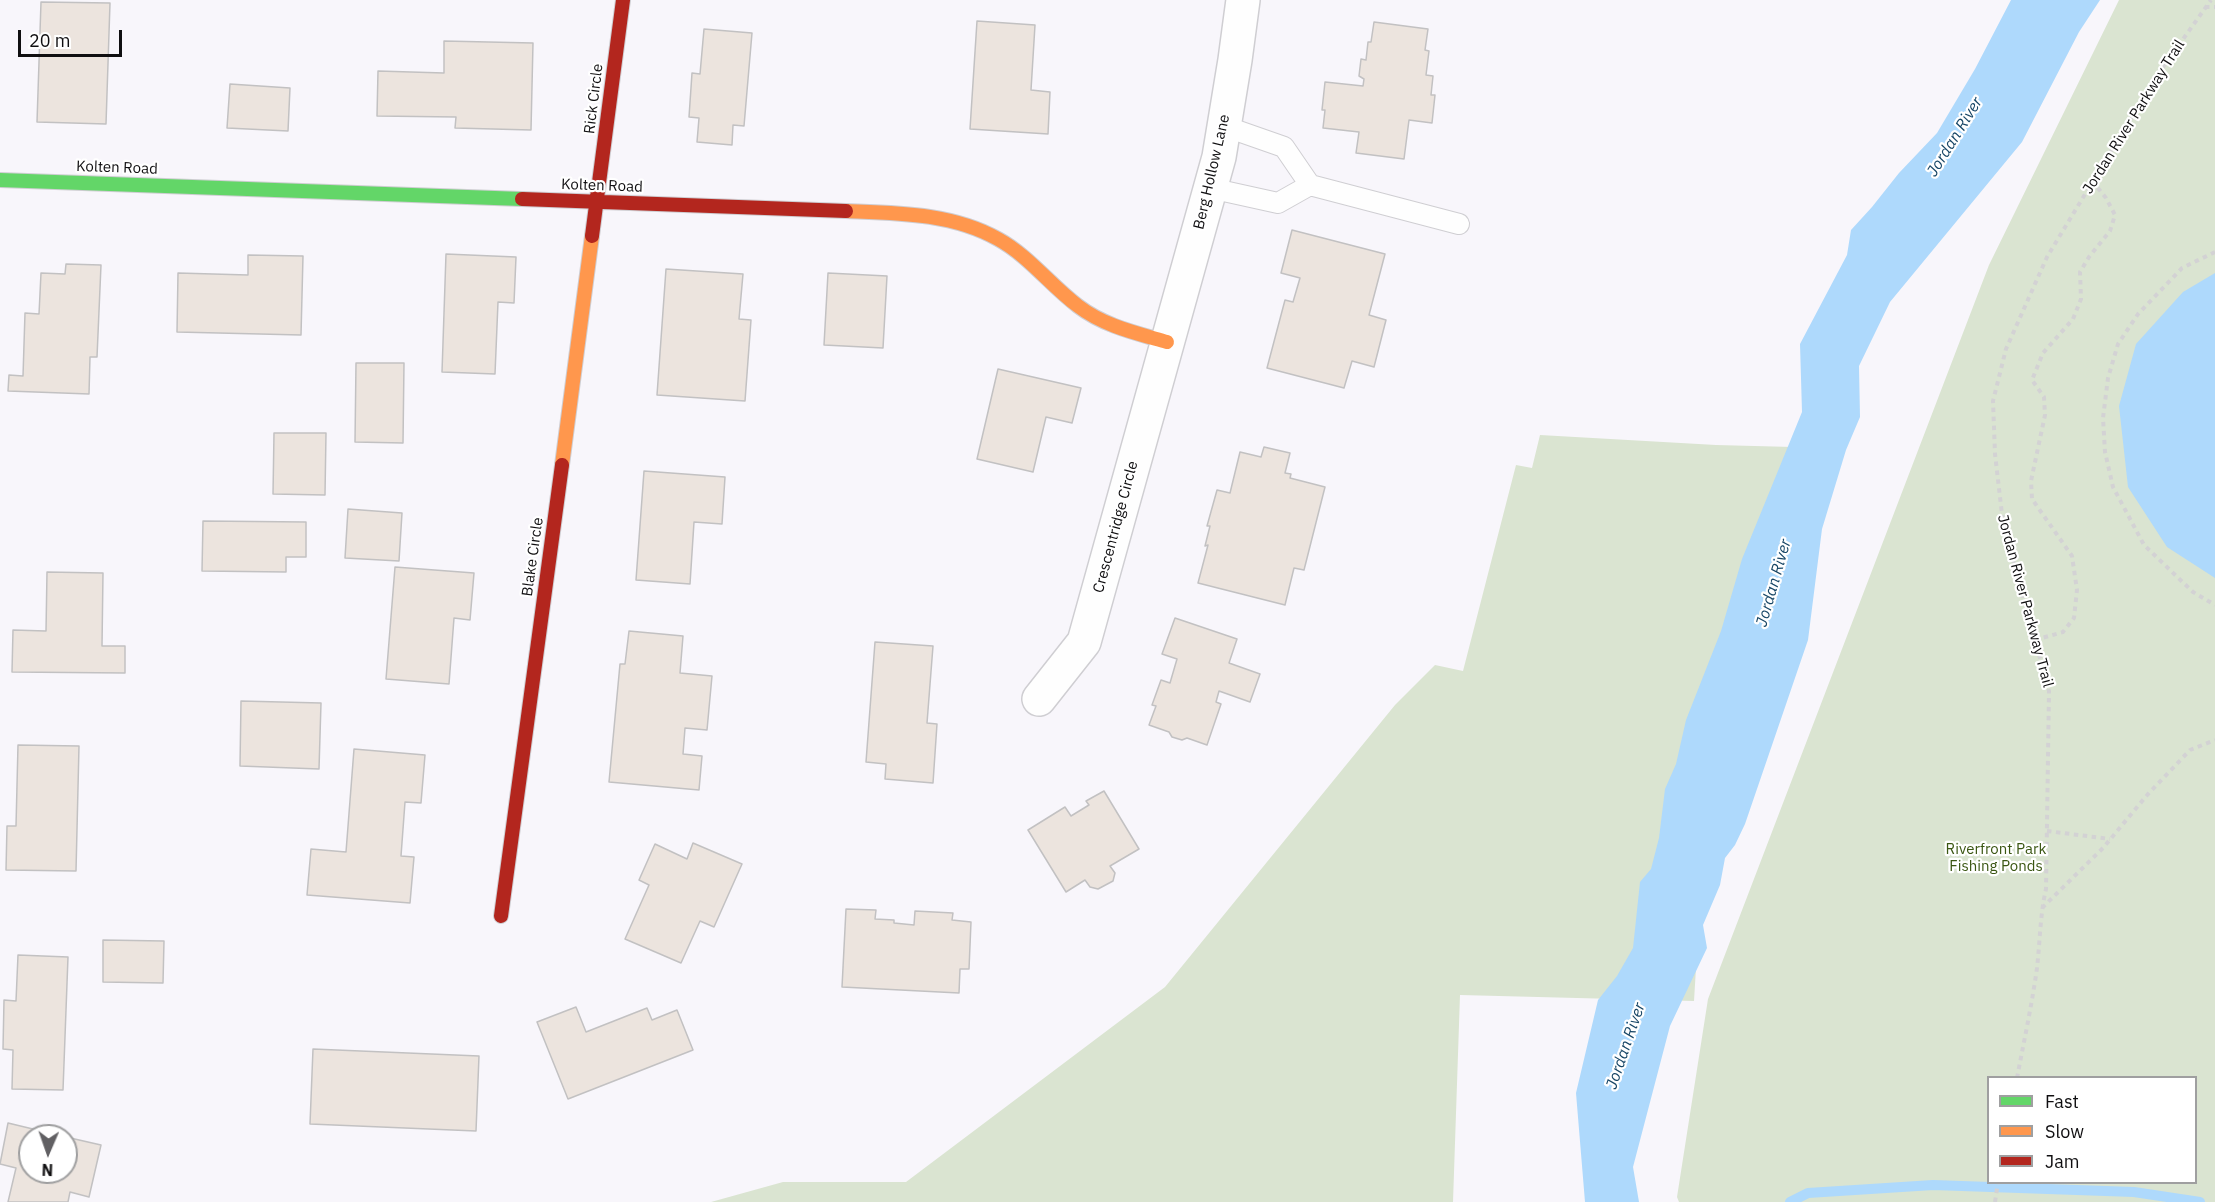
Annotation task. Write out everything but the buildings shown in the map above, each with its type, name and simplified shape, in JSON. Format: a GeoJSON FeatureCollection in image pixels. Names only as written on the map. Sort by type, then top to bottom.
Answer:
{"type":"FeatureCollection","features":[{"type":"Feature","properties":{"kind":"street","name":"Rick Circle"},"geometry":{"type":"LineString","coordinates":[[597,202],[623,0]]}},
{"type":"Feature","properties":{"kind":"street","name":"Berg Hollow Lane"},"geometry":{"type":"LineString","coordinates":[[1167,342],[1210,188],[1224,126],[1243,0]]}},
{"type":"Feature","properties":{"kind":"street","name":"Kolten Road"},"geometry":{"type":"LineString","coordinates":[[0,180],[904,213],[947,218],[989,232],[1024,257],[1086,311],[1123,329],[1167,342]]}},
{"type":"Feature","properties":{"kind":"street","name":"Blake Circle"},"geometry":{"type":"LineString","coordinates":[[501,916],[597,202]]}},
{"type":"Feature","properties":{"kind":"street","name":"Crescentridge Circle"},"geometry":{"type":"LineString","coordinates":[[1039,699],[1084,642],[1167,342]]}},
{"type":"Feature","properties":{"kind":"lane"},"geometry":{"type":"LineString","coordinates":[[1224,126],[1284,147],[1310,185],[1459,224]]}},
{"type":"Feature","properties":{"kind":"lane"},"geometry":{"type":"LineString","coordinates":[[1210,188],[1278,203],[1310,185]]}},
{"type":"Feature","properties":{"kind":"path","name":"Jordan River Parkway Trail"},"geometry":{"type":"LineString","coordinates":[[2017,1076],[2034,983],[2046,890],[2049,691],[2003,523],[1995,454],[1993,401],[2006,349],[2047,257],[2156,77],[2211,0]]}},
{"type":"Feature","properties":{"kind":"path"},"geometry":{"type":"LineString","coordinates":[[2205,7],[2215,7]]}},
{"type":"Feature","properties":{"kind":"path"},"geometry":{"type":"LineString","coordinates":[[2035,640],[2063,632],[2074,618],[2077,590],[2072,556],[2032,499],[2031,482],[2045,415],[2044,397],[2032,380],[2043,353],[2073,319],[2081,299],[2080,272],[2110,231],[2115,215],[2106,198],[2092,182]]}},
{"type":"Feature","properties":{"kind":"path"},"geometry":{"type":"LineString","coordinates":[[2215,252],[2182,268],[2138,314],[2118,344],[2108,378],[2103,418],[2105,452],[2113,487],[2144,545],[2193,592],[2215,605]]}},
{"type":"Feature","properties":{"kind":"path"},"geometry":{"type":"LineString","coordinates":[[2042,909],[2111,839],[2148,794],[2190,750],[2215,740]]}},
{"type":"Feature","properties":{"kind":"path"},"geometry":{"type":"LineString","coordinates":[[2047,831],[2111,839]]}},
{"type":"Feature","properties":{"kind":"path"},"geometry":{"type":"LineString","coordinates":[[1995,1202],[1998,1184]]}},
{"type":"Feature","properties":{"kind":"green space","name":"Riverfront Park Fishing Ponds"},"geometry":{"type":"Polygon","coordinates":[[[2119,0],[2215,0],[2215,1202],[1679,1202],[1677,1197],[1708,999],[1989,265],[2119,0]]]}},
{"type":"Feature","properties":{"kind":"green space"},"geometry":{"type":"Polygon","coordinates":[[[1540,435],[1793,447],[1704,836],[1694,1001],[1460,995],[1453,1202],[711,1202],[783,1182],[906,1182],[1165,987],[1395,705],[1435,665],[1463,671],[1516,465],[1532,468],[1540,435]]]}},
{"type":"Feature","properties":{"kind":"water","name":"Jordan River"},"geometry":{"type":"Polygon","coordinates":[[[2011,0],[2100,0],[2079,32],[2022,142],[1890,302],[1859,366],[1860,417],[1846,450],[1822,529],[1808,640],[1745,824],[1735,845],[1725,858],[1720,885],[1703,925],[1707,948],[1670,1026],[1633,1167],[1639,1202],[1585,1202],[1576,1093],[1598,1000],[1617,976],[1633,948],[1640,882],[1651,869],[1659,838],[1665,789],[1676,764],[1686,720],[1721,631],[1742,559],[1802,412],[1800,344],[1847,255],[1851,230],[1899,173],[1937,133],[1975,69],[2011,0]]]}},
{"type":"Feature","properties":{"kind":"water"},"geometry":{"type":"Polygon","coordinates":[[[2215,273],[2215,578],[2167,547],[2128,487],[2119,406],[2136,344],[2183,292],[2215,273]]]}},
{"type":"Feature","properties":{"kind":"waterway"},"geometry":{"type":"LineString","coordinates":[[1790,1202],[1808,1193],[1933,1185],[2134,1192],[2200,1202]]}},
{"type":"Feature","properties":{"kind":"traffic: fast"},"geometry":{"type":"LineString","coordinates":[[0,180],[522,199]]}},
{"type":"Feature","properties":{"kind":"traffic: slow"},"geometry":{"type":"LineString","coordinates":[[846,211],[924,216],[980,230],[1020,254],[1088,313],[1121,328],[1167,342]]}},
{"type":"Feature","properties":{"kind":"traffic: slow"},"geometry":{"type":"LineString","coordinates":[[562,465],[592,236]]}},
{"type":"Feature","properties":{"kind":"traffic: jam"},"geometry":{"type":"LineString","coordinates":[[592,236],[623,0]]}},
{"type":"Feature","properties":{"kind":"traffic: jam"},"geometry":{"type":"LineString","coordinates":[[522,199],[846,211]]}},
{"type":"Feature","properties":{"kind":"traffic: jam"},"geometry":{"type":"LineString","coordinates":[[501,916],[562,465]]}}]}
